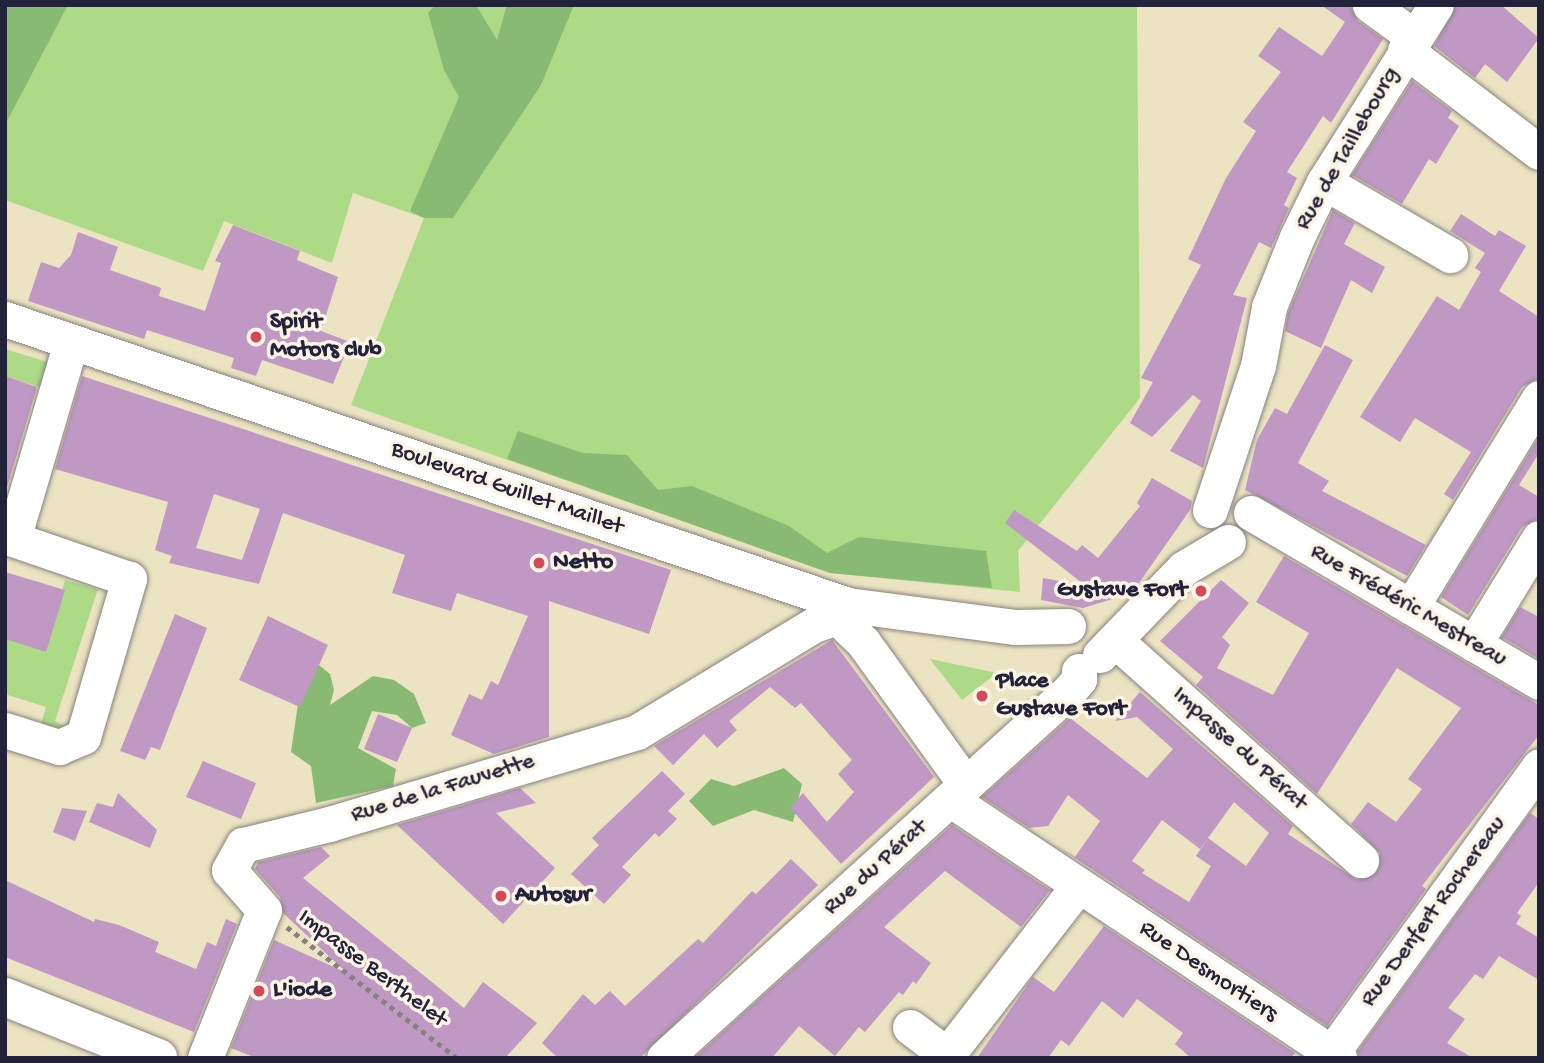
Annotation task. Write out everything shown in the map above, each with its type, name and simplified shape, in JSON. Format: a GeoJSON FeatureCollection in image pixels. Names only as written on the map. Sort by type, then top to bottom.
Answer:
{"type":"FeatureCollection","features":[{"type":"Feature","properties":{"kind":"main road"},"geometry":{"type":"LineString","coordinates":[[5,997],[158,1058]]}},
{"type":"Feature","properties":{"kind":"street"},"geometry":{"type":"LineString","coordinates":[[1370,5],[1410,43],[1539,152]]}},
{"type":"Feature","properties":{"kind":"street","name":"Rue de Taillebourg"},"geometry":{"type":"LineString","coordinates":[[1237,521],[1230,461],[1269,307],[1324,182],[1436,5]]}},
{"type":"Feature","properties":{"kind":"street"},"geometry":{"type":"LineString","coordinates":[[1324,182],[1450,255]]}},
{"type":"Feature","properties":{"kind":"street","name":"Boulevard Guillet Maillet"},"geometry":{"type":"LineString","coordinates":[[5,319],[842,611],[1017,627],[1091,641]]}},
{"type":"Feature","properties":{"kind":"street"},"geometry":{"type":"LineString","coordinates":[[5,730],[59,747],[83,737],[129,579],[13,539],[71,341]]}},
{"type":"Feature","properties":{"kind":"street"},"geometry":{"type":"LineString","coordinates":[[1411,607],[1539,398]]}},
{"type":"Feature","properties":{"kind":"street","name":"Rue Frédéric Mestreau"},"geometry":{"type":"LineString","coordinates":[[1237,521],[1411,607],[1539,682]]}},
{"type":"Feature","properties":{"kind":"street","name":"Rue du Pérat"},"geometry":{"type":"LineString","coordinates":[[664,1058],[1069,691],[1079,679],[1091,641],[1184,568],[1237,521]]}},
{"type":"Feature","properties":{"kind":"street"},"geometry":{"type":"LineString","coordinates":[[1474,644],[1539,538]]}},
{"type":"Feature","properties":{"kind":"street"},"geometry":{"type":"LineString","coordinates":[[842,611],[959,793]]}},
{"type":"Feature","properties":{"kind":"street","name":"Rue de la Fauvette"},"geometry":{"type":"LineString","coordinates":[[264,909],[229,870],[243,845],[329,824],[637,732],[814,625],[842,611]]}},
{"type":"Feature","properties":{"kind":"street","name":"Impasse du Pérat"},"geometry":{"type":"LineString","coordinates":[[1091,641],[1361,860]]}},
{"type":"Feature","properties":{"kind":"street","name":"Rue Denfert Rochereau"},"geometry":{"type":"LineString","coordinates":[[1333,1056],[1539,765]]}},
{"type":"Feature","properties":{"kind":"street","name":"Rue Desmortiers"},"geometry":{"type":"LineString","coordinates":[[959,793],[1079,885],[1333,1056]]}},
{"type":"Feature","properties":{"kind":"street"},"geometry":{"type":"LineString","coordinates":[[910,1027],[947,1055],[1079,885]]}},
{"type":"Feature","properties":{"kind":"street"},"geometry":{"type":"LineString","coordinates":[[205,1058],[264,909]]}},
{"type":"Feature","properties":{"kind":"path","name":"Impasse Berthelet"},"geometry":{"type":"LineString","coordinates":[[264,909],[457,1058]]}},
{"type":"Feature","properties":{"kind":"green space"},"geometry":{"type":"Polygon","coordinates":[[[5,5],[1137,5],[1140,398],[1018,551],[1020,592],[830,573],[351,405],[424,218],[353,193],[332,263],[224,221],[203,271],[5,200],[5,5]]]}},
{"type":"Feature","properties":{"kind":"green space"},"geometry":{"type":"Polygon","coordinates":[[[8,5],[68,5],[5,125],[5,13],[8,5]]]}},
{"type":"Feature","properties":{"kind":"green space"},"geometry":{"type":"Polygon","coordinates":[[[435,5],[476,5],[497,40],[507,5],[574,5],[541,85],[453,218],[424,218],[410,211],[459,97],[444,70],[428,13],[435,5]]]}},
{"type":"Feature","properties":{"kind":"green space"},"geometry":{"type":"Polygon","coordinates":[[[5,349],[51,363],[42,388],[5,376],[5,349]]]}},
{"type":"Feature","properties":{"kind":"green space"},"geometry":{"type":"Polygon","coordinates":[[[518,431],[583,453],[627,455],[658,490],[692,486],[789,526],[827,553],[859,537],[986,551],[992,588],[830,573],[507,459],[518,431]]]}},
{"type":"Feature","properties":{"kind":"green space"},"geometry":{"type":"Polygon","coordinates":[[[65,580],[98,589],[55,721],[71,729],[61,730],[41,724],[46,707],[5,694],[5,639],[46,651],[65,580]]]}},
{"type":"Feature","properties":{"kind":"green space"},"geometry":{"type":"Polygon","coordinates":[[[930,659],[997,673],[962,700],[930,659]]]}},
{"type":"Feature","properties":{"kind":"green space"},"geometry":{"type":"Polygon","coordinates":[[[319,665],[330,674],[334,690],[330,705],[373,676],[394,680],[414,694],[426,723],[412,728],[397,715],[372,711],[358,748],[396,769],[393,786],[316,803],[311,766],[291,752],[302,676],[319,665]]]}},
{"type":"Feature","properties":{"kind":"green space"},"geometry":{"type":"Polygon","coordinates":[[[784,768],[802,784],[793,822],[754,810],[713,826],[689,801],[711,779],[734,786],[784,768]]]}},
{"type":"Feature","properties":{"kind":"building"},"geometry":{"type":"Polygon","coordinates":[[[1321,5],[1350,5],[1358,21],[1383,39],[1331,123],[1323,116],[1287,172],[1297,178],[1284,205],[1289,208],[1271,248],[1259,242],[1233,295],[1247,298],[1203,468],[1170,451],[1201,401],[1193,395],[1152,437],[1130,423],[1153,382],[1141,378],[1201,265],[1188,259],[1226,178],[1256,131],[1243,122],[1281,72],[1258,56],[1279,27],[1322,56],[1345,22],[1321,5]]]}},
{"type":"Feature","properties":{"kind":"building"},"geometry":{"type":"Polygon","coordinates":[[[1456,5],[1501,5],[1539,38],[1507,82],[1485,64],[1475,78],[1434,46],[1456,5]]]}},
{"type":"Feature","properties":{"kind":"building"},"geometry":{"type":"Polygon","coordinates":[[[1412,81],[1452,111],[1448,118],[1459,126],[1436,164],[1429,159],[1402,204],[1352,175],[1412,81]]]}},
{"type":"Feature","properties":{"kind":"building"},"geometry":{"type":"Polygon","coordinates":[[[1333,210],[1355,223],[1344,244],[1385,267],[1372,293],[1351,280],[1321,348],[1285,331],[1288,313],[1333,210]]]}},
{"type":"Feature","properties":{"kind":"building"},"geometry":{"type":"Polygon","coordinates":[[[1461,214],[1495,236],[1499,230],[1526,246],[1499,291],[1539,317],[1539,378],[1522,387],[1453,500],[1444,494],[1471,452],[1415,418],[1400,442],[1360,417],[1437,296],[1459,310],[1481,272],[1475,268],[1485,253],[1450,231],[1461,214]]]}},
{"type":"Feature","properties":{"kind":"building"},"geometry":{"type":"Polygon","coordinates":[[[233,225],[300,251],[297,260],[338,277],[321,331],[350,342],[333,384],[262,360],[256,376],[231,368],[234,358],[147,330],[144,339],[28,301],[41,262],[59,268],[71,255],[78,232],[118,247],[110,270],[161,288],[159,296],[205,311],[221,263],[215,261],[233,225]]]}},
{"type":"Feature","properties":{"kind":"building"},"geometry":{"type":"Polygon","coordinates":[[[1325,345],[1353,360],[1298,463],[1329,481],[1322,491],[1426,545],[1407,576],[1245,490],[1257,440],[1275,408],[1287,414],[1325,345]]]}},
{"type":"Feature","properties":{"kind":"building"},"geometry":{"type":"Polygon","coordinates":[[[5,376],[37,387],[5,494],[5,376]]]}},
{"type":"Feature","properties":{"kind":"building"},"geometry":{"type":"Polygon","coordinates":[[[82,376],[671,570],[649,634],[549,601],[549,737],[494,754],[451,735],[469,694],[482,700],[491,681],[498,685],[528,616],[457,593],[451,611],[392,593],[405,555],[283,513],[259,584],[169,563],[172,556],[155,550],[168,502],[55,469],[82,376]],[[214,494],[196,548],[242,560],[260,509],[214,494]]]}},
{"type":"Feature","properties":{"kind":"building"},"geometry":{"type":"Polygon","coordinates":[[[1539,437],[1539,453],[1519,485],[1539,497],[1539,518],[1522,527],[1468,615],[1441,597],[1539,437]]]}},
{"type":"Feature","properties":{"kind":"building"},"geometry":{"type":"Polygon","coordinates":[[[1152,478],[1192,501],[1190,510],[1132,593],[1083,608],[1041,600],[1043,578],[1086,586],[1005,523],[1014,510],[1077,551],[1082,545],[1098,558],[1140,506],[1137,503],[1152,478]]]}},
{"type":"Feature","properties":{"kind":"building"},"geometry":{"type":"Polygon","coordinates":[[[1284,556],[1539,705],[1539,735],[1422,886],[1426,889],[1327,1026],[1054,844],[1075,857],[1100,821],[1068,795],[1048,826],[1029,828],[982,797],[1070,718],[1147,778],[1173,749],[1137,717],[1115,721],[1140,692],[1293,826],[1288,834],[1356,879],[1375,874],[1380,853],[1351,824],[1368,802],[1396,822],[1422,789],[1408,779],[1461,708],[1397,668],[1317,794],[1196,685],[1203,677],[1160,641],[1221,580],[1249,603],[1222,637],[1230,645],[1217,668],[1273,695],[1309,633],[1256,602],[1284,556]],[[1234,802],[1200,849],[1162,820],[1132,861],[1145,870],[1142,873],[1189,902],[1211,866],[1196,856],[1208,838],[1246,866],[1269,833],[1234,802]]]}},
{"type":"Feature","properties":{"kind":"building"},"geometry":{"type":"Polygon","coordinates":[[[5,572],[65,590],[46,652],[5,639],[5,572]]]}},
{"type":"Feature","properties":{"kind":"building"},"geometry":{"type":"Polygon","coordinates":[[[1520,607],[1539,617],[1539,659],[1502,637],[1520,607]]]}},
{"type":"Feature","properties":{"kind":"building"},"geometry":{"type":"Polygon","coordinates":[[[175,614],[207,628],[160,750],[151,747],[145,760],[120,751],[175,614]]]}},
{"type":"Feature","properties":{"kind":"building"},"geometry":{"type":"Polygon","coordinates":[[[268,616],[328,645],[300,707],[239,680],[268,616]]]}},
{"type":"Feature","properties":{"kind":"building"},"geometry":{"type":"Polygon","coordinates":[[[832,640],[934,777],[841,864],[790,808],[803,793],[827,822],[854,792],[838,774],[852,760],[801,703],[795,708],[770,687],[729,721],[737,730],[717,748],[704,734],[673,765],[654,746],[832,640]]]}},
{"type":"Feature","properties":{"kind":"building"},"geometry":{"type":"Polygon","coordinates":[[[378,714],[412,728],[397,762],[364,749],[378,714]]]}},
{"type":"Feature","properties":{"kind":"building"},"geometry":{"type":"Polygon","coordinates":[[[203,761],[256,783],[241,819],[186,797],[203,761]]]}},
{"type":"Feature","properties":{"kind":"building"},"geometry":{"type":"Polygon","coordinates":[[[662,771],[685,794],[668,811],[677,819],[659,837],[655,833],[622,867],[631,875],[604,904],[571,874],[599,845],[592,838],[662,771]]]}},
{"type":"Feature","properties":{"kind":"building","name":"Autosur"},"geometry":{"type":"Polygon","coordinates":[[[520,788],[536,803],[496,813],[555,868],[503,924],[397,825],[520,788]]]}},
{"type":"Feature","properties":{"kind":"building"},"geometry":{"type":"Polygon","coordinates":[[[118,793],[157,830],[150,848],[89,822],[97,803],[113,807],[118,793]]]}},
{"type":"Feature","properties":{"kind":"building"},"geometry":{"type":"Polygon","coordinates":[[[62,808],[87,811],[75,841],[53,832],[62,808]]]}},
{"type":"Feature","properties":{"kind":"building"},"geometry":{"type":"Polygon","coordinates":[[[1530,813],[1539,819],[1539,882],[1517,913],[1521,916],[1516,924],[1539,938],[1539,980],[1499,956],[1483,979],[1475,974],[1448,1008],[1465,1019],[1447,1043],[1473,1058],[1359,1058],[1358,1051],[1530,813]]]}},
{"type":"Feature","properties":{"kind":"building"},"geometry":{"type":"Polygon","coordinates":[[[952,825],[1050,890],[1021,927],[945,871],[884,927],[931,963],[916,984],[913,981],[903,995],[899,992],[865,1032],[859,1027],[835,1056],[799,1026],[772,1058],[694,1058],[952,825]]]}},
{"type":"Feature","properties":{"kind":"building"},"geometry":{"type":"Polygon","coordinates":[[[321,847],[330,856],[303,878],[464,1008],[483,982],[537,1023],[505,1058],[256,1058],[231,1048],[274,940],[347,973],[283,913],[280,897],[255,869],[258,862],[321,847]]]}},
{"type":"Feature","properties":{"kind":"building"},"geometry":{"type":"Polygon","coordinates":[[[791,859],[818,885],[640,1058],[558,1058],[542,1043],[583,994],[595,1005],[610,991],[625,1006],[698,939],[703,943],[752,891],[756,894],[791,859]]]}},
{"type":"Feature","properties":{"kind":"building"},"geometry":{"type":"Polygon","coordinates":[[[5,880],[94,922],[95,919],[119,925],[159,942],[155,952],[196,969],[207,942],[216,946],[226,919],[237,924],[194,1032],[5,957],[5,880]]]}},
{"type":"Feature","properties":{"kind":"building"},"geometry":{"type":"Polygon","coordinates":[[[1104,926],[1295,1053],[1291,1058],[1191,1058],[1175,1044],[1183,1033],[1137,999],[1123,1018],[1102,1001],[1069,1046],[1061,1040],[1048,1058],[977,1058],[1033,977],[1054,992],[1104,926]]]}},
{"type":"Feature","properties":{"kind":"place","name":"Spirit Motors club"},"geometry":{"type":"Point","coordinates":[256,337]}},
{"type":"Feature","properties":{"kind":"place","name":"Netto"},"geometry":{"type":"Point","coordinates":[539,563]}},
{"type":"Feature","properties":{"kind":"place","name":"Gustave Fort"},"geometry":{"type":"Point","coordinates":[1201,591]}},
{"type":"Feature","properties":{"kind":"place","name":"Place Gustave Fort"},"geometry":{"type":"Point","coordinates":[982,696]}},
{"type":"Feature","properties":{"kind":"place","name":"Autosur"},"geometry":{"type":"Point","coordinates":[501,896]}},
{"type":"Feature","properties":{"kind":"place","name":"L'iode"},"geometry":{"type":"Point","coordinates":[259,991]}}]}
